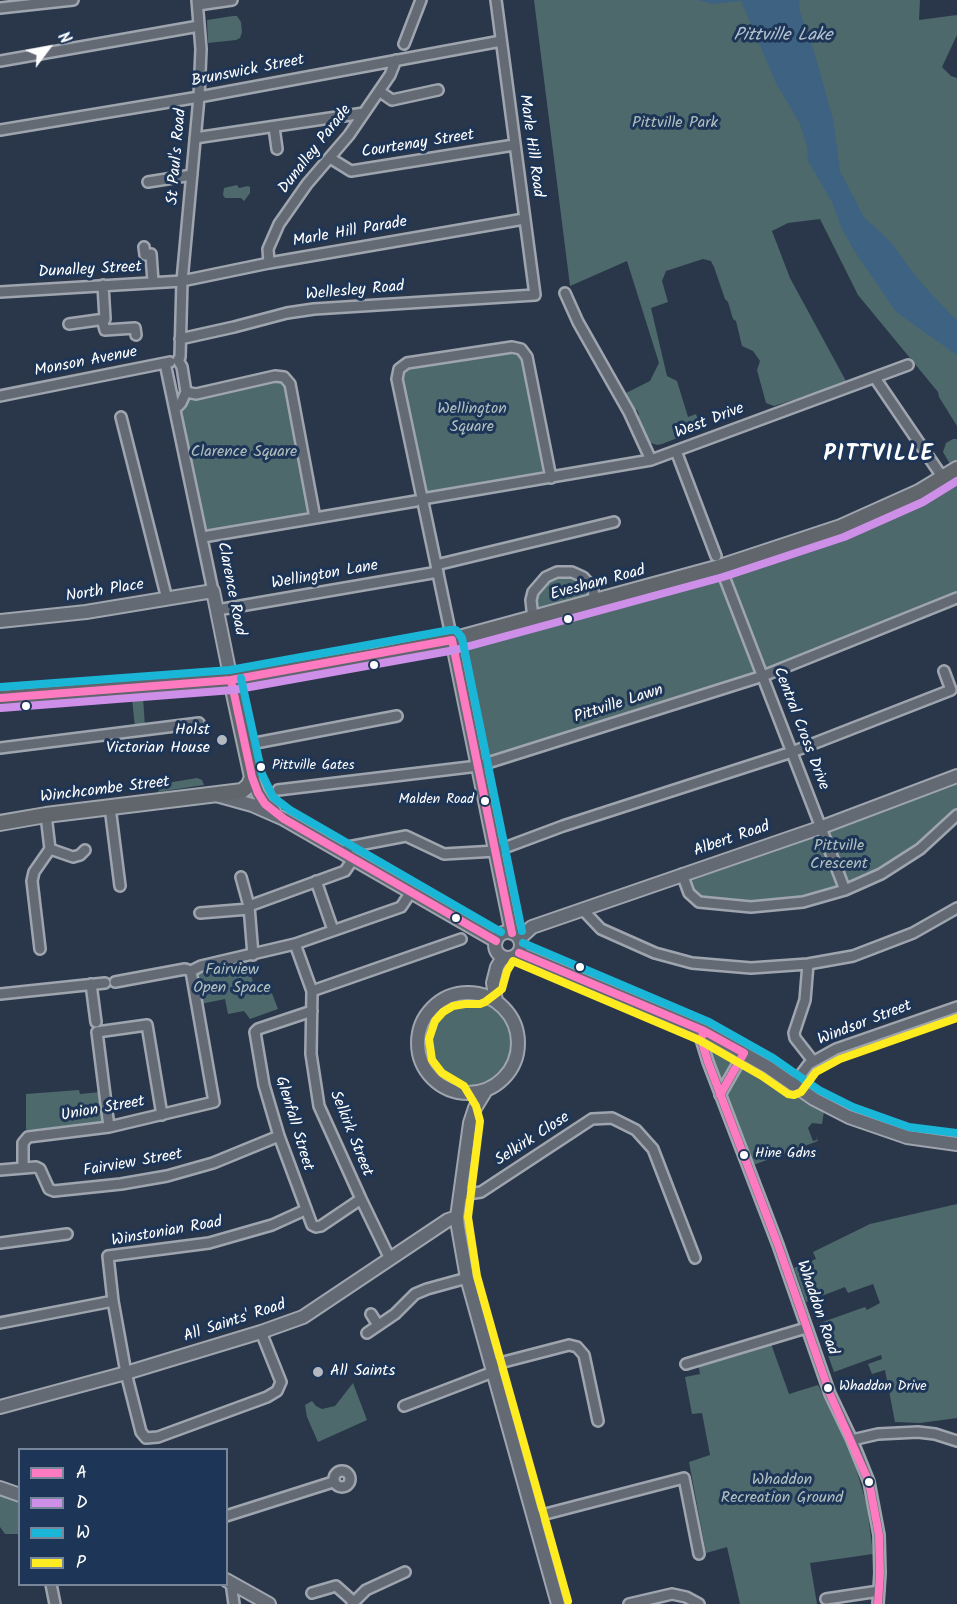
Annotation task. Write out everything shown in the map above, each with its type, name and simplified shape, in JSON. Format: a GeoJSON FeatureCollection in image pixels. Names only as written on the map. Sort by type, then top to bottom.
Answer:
{"type":"FeatureCollection","features":[{"type":"Feature","properties":{"kind":"main road","name":"Evesham Road"},"geometry":{"type":"LineString","coordinates":[[0,698],[231,680],[452,640],[720,567],[841,527],[893,505],[957,469]]}},
{"type":"Feature","properties":{"kind":"main road","name":"Clarence Road"},"geometry":{"type":"LineString","coordinates":[[231,680],[252,777]]}},
{"type":"Feature","properties":{"kind":"main road"},"geometry":{"type":"LineString","coordinates":[[215,795],[242,791],[249,785],[252,777]]}},
{"type":"Feature","properties":{"kind":"main road","name":"Winchcombe Street"},"geometry":{"type":"LineString","coordinates":[[0,823],[46,815],[215,795]]}},
{"type":"Feature","properties":{"kind":"street"},"geometry":{"type":"LineString","coordinates":[[0,8],[74,0]]}},
{"type":"Feature","properties":{"kind":"street"},"geometry":{"type":"LineString","coordinates":[[197,2],[232,0]]}},
{"type":"Feature","properties":{"kind":"street"},"geometry":{"type":"LineString","coordinates":[[404,44],[421,0]]}},
{"type":"Feature","properties":{"kind":"street","name":"Marle Hill Road"},"geometry":{"type":"LineString","coordinates":[[496,0],[535,295]]}},
{"type":"Feature","properties":{"kind":"street","name":"St Paul's Road"},"geometry":{"type":"LineString","coordinates":[[178,360],[180,357],[182,281],[199,97],[197,2]]}},
{"type":"Feature","properties":{"kind":"street"},"geometry":{"type":"LineString","coordinates":[[0,61],[199,26]]}},
{"type":"Feature","properties":{"kind":"street","name":"Brunswick Street"},"geometry":{"type":"LineString","coordinates":[[0,130],[199,97],[501,41]]}},
{"type":"Feature","properties":{"kind":"street","name":"Dunalley Parade"},"geometry":{"type":"LineString","coordinates":[[269,262],[268,249],[279,225],[307,184],[364,113],[394,68],[396,60]]}},
{"type":"Feature","properties":{"kind":"street"},"geometry":{"type":"LineString","coordinates":[[379,91],[392,100],[438,90]]}},
{"type":"Feature","properties":{"kind":"street"},"geometry":{"type":"LineString","coordinates":[[195,138],[364,113]]}},
{"type":"Feature","properties":{"kind":"street"},"geometry":{"type":"LineString","coordinates":[[274,127],[277,149]]}},
{"type":"Feature","properties":{"kind":"street","name":"Courtenay Street"},"geometry":{"type":"LineString","coordinates":[[330,158],[351,171],[514,145]]}},
{"type":"Feature","properties":{"kind":"street"},"geometry":{"type":"LineString","coordinates":[[148,182],[192,175]]}},
{"type":"Feature","properties":{"kind":"street","name":"Marle Hill Parade"},"geometry":{"type":"LineString","coordinates":[[182,281],[269,262],[524,219]]}},
{"type":"Feature","properties":{"kind":"street"},"geometry":{"type":"LineString","coordinates":[[144,248],[145,255],[151,254],[153,282]]}},
{"type":"Feature","properties":{"kind":"street","name":"Dunalley Street"},"geometry":{"type":"LineString","coordinates":[[1,292],[182,281]]}},
{"type":"Feature","properties":{"kind":"street"},"geometry":{"type":"LineString","coordinates":[[69,324],[105,319],[103,285]]}},
{"type":"Feature","properties":{"kind":"street"},"geometry":{"type":"LineString","coordinates":[[575,291],[562,293],[629,412],[651,460]]}},
{"type":"Feature","properties":{"kind":"street","name":"Wellesley Road"},"geometry":{"type":"LineString","coordinates":[[180,339],[314,309],[535,295]]}},
{"type":"Feature","properties":{"kind":"street"},"geometry":{"type":"LineString","coordinates":[[102,319],[105,330],[135,328],[136,335]]}},
{"type":"Feature","properties":{"kind":"street"},"geometry":{"type":"LineString","coordinates":[[203,537],[419,500],[551,478],[527,357],[520,349],[512,347],[407,363],[399,369],[396,379],[419,500],[437,569],[495,850],[516,935],[522,946],[519,953],[512,958],[503,957],[497,952],[496,941]]}},
{"type":"Feature","properties":{"kind":"street"},"geometry":{"type":"LineString","coordinates":[[175,409],[186,392],[182,367],[178,360]]}},
{"type":"Feature","properties":{"kind":"street","name":"Monson Avenue"},"geometry":{"type":"LineString","coordinates":[[0,396],[178,360]]}},
{"type":"Feature","properties":{"kind":"street","name":"Clarence Road"},"geometry":{"type":"LineString","coordinates":[[165,363],[231,680]]}},
{"type":"Feature","properties":{"kind":"street","name":"West Drive"},"geometry":{"type":"LineString","coordinates":[[551,478],[651,460],[908,365]]}},
{"type":"Feature","properties":{"kind":"street"},"geometry":{"type":"LineString","coordinates":[[186,392],[196,394],[275,376],[284,377],[290,384],[315,518]]}},
{"type":"Feature","properties":{"kind":"street"},"geometry":{"type":"LineString","coordinates":[[875,378],[943,478]]}},
{"type":"Feature","properties":{"kind":"street"},"geometry":{"type":"LineString","coordinates":[[120,424],[167,599]]}},
{"type":"Feature","properties":{"kind":"street"},"geometry":{"type":"LineString","coordinates":[[676,451],[716,556]]}},
{"type":"Feature","properties":{"kind":"street","name":"Wellington Lane"},"geometry":{"type":"LineString","coordinates":[[217,610],[437,569],[614,522]]}},
{"type":"Feature","properties":{"kind":"street"},"geometry":{"type":"LineString","coordinates":[[533,619],[531,600],[533,591],[546,577],[557,572],[572,572],[583,577],[592,587],[596,602]]}},
{"type":"Feature","properties":{"kind":"street","name":"Central Cross Drive"},"geometry":{"type":"LineString","coordinates":[[725,579],[845,890]]}},
{"type":"Feature","properties":{"kind":"street","name":"North Place"},"geometry":{"type":"LineString","coordinates":[[0,621],[48,618],[213,591]]}},
{"type":"Feature","properties":{"kind":"street","name":"Pittville Lawn"},"geometry":{"type":"LineString","coordinates":[[278,790],[478,766],[763,676],[957,598]]}},
{"type":"Feature","properties":{"kind":"street"},"geometry":{"type":"LineString","coordinates":[[200,914],[249,907],[345,871],[348,847],[406,836],[444,854],[495,850],[792,752],[951,690],[944,671]]}},
{"type":"Feature","properties":{"kind":"street"},"geometry":{"type":"LineString","coordinates":[[245,745],[396,716]]}},
{"type":"Feature","properties":{"kind":"street"},"geometry":{"type":"LineString","coordinates":[[0,748],[199,723]]}},
{"type":"Feature","properties":{"kind":"street","name":"Albert Road"},"geometry":{"type":"LineString","coordinates":[[516,935],[532,927],[682,874],[822,827],[957,776]]}},
{"type":"Feature","properties":{"kind":"street","name":"Clarence Road"},"geometry":{"type":"LineString","coordinates":[[252,777],[258,793],[266,804],[284,819]]}},
{"type":"Feature","properties":{"kind":"street"},"geometry":{"type":"LineString","coordinates":[[215,795],[252,805],[284,819],[496,941]]}},
{"type":"Feature","properties":{"kind":"street"},"geometry":{"type":"LineString","coordinates":[[110,807],[120,886]]}},
{"type":"Feature","properties":{"kind":"street"},"geometry":{"type":"LineString","coordinates":[[40,949],[32,881],[33,872],[50,849],[46,815]]}},
{"type":"Feature","properties":{"kind":"street"},"geometry":{"type":"LineString","coordinates":[[682,874],[687,890],[699,902],[751,907],[817,898],[845,890],[909,858],[957,815]]}},
{"type":"Feature","properties":{"kind":"street"},"geometry":{"type":"LineString","coordinates":[[50,849],[73,857],[85,850]]}},
{"type":"Feature","properties":{"kind":"street"},"geometry":{"type":"LineString","coordinates":[[240,877],[249,907],[253,955]]}},
{"type":"Feature","properties":{"kind":"street"},"geometry":{"type":"LineString","coordinates":[[316,881],[333,930]]}},
{"type":"Feature","properties":{"kind":"street"},"geometry":{"type":"LineString","coordinates":[[0,994],[110,982],[185,969],[191,971],[201,966],[295,944],[401,907],[411,892]]}},
{"type":"Feature","properties":{"kind":"street"},"geometry":{"type":"LineString","coordinates":[[583,910],[602,929],[636,946],[673,958],[731,968],[830,962],[875,949],[913,933],[957,908]]}},
{"type":"Feature","properties":{"kind":"street"},"geometry":{"type":"LineString","coordinates":[[496,941],[504,933],[516,935]]}},
{"type":"Feature","properties":{"kind":"street"},"geometry":{"type":"LineString","coordinates":[[312,991],[461,939]]}},
{"type":"Feature","properties":{"kind":"street","name":"Selkirk Street"},"geometry":{"type":"LineString","coordinates":[[295,944],[312,991],[311,1054],[319,1106],[390,1259]]}},
{"type":"Feature","properties":{"kind":"street"},"geometry":{"type":"LineString","coordinates":[[519,953],[704,1031],[768,1067],[831,1108],[878,1128],[907,1137],[957,1144]]}},
{"type":"Feature","properties":{"kind":"street"},"geometry":{"type":"LineString","coordinates":[[496,1001],[493,983],[497,967],[503,957]]}},
{"type":"Feature","properties":{"kind":"street"},"geometry":{"type":"LineString","coordinates":[[808,964],[805,1000],[794,1034],[813,1061]]}},
{"type":"Feature","properties":{"kind":"street","name":"Union Street"},"geometry":{"type":"LineString","coordinates":[[23,1167],[23,1143],[28,1137],[109,1127],[214,1102],[191,971]]}},
{"type":"Feature","properties":{"kind":"street"},"geometry":{"type":"LineString","coordinates":[[479,994],[493,983]]}},
{"type":"Feature","properties":{"kind":"street"},"geometry":{"type":"LineString","coordinates":[[91,984],[109,1127]]}},
{"type":"Feature","properties":{"kind":"street"},"geometry":{"type":"LineString","coordinates":[[464,993],[479,994],[496,1001],[515,1023],[519,1045],[516,1059],[509,1073],[499,1083],[486,1090],[471,1093],[456,1092],[435,1081],[423,1065],[418,1045],[420,1030],[431,1010],[442,1000],[464,993]]}},
{"type":"Feature","properties":{"kind":"street","name":"Windsor Street"},"geometry":{"type":"LineString","coordinates":[[793,1085],[813,1061],[853,1042],[957,1007]]}},
{"type":"Feature","properties":{"kind":"street","name":"Glenfall Street"},"geometry":{"type":"LineString","coordinates":[[305,1210],[264,1085],[254,1034],[258,1029],[312,1011]]}},
{"type":"Feature","properties":{"kind":"street"},"geometry":{"type":"LineString","coordinates":[[97,1027],[147,1025],[162,1115]]}},
{"type":"Feature","properties":{"kind":"street","name":"Whaddon Road"},"geometry":{"type":"LineString","coordinates":[[704,1031],[701,1039],[720,1095],[778,1245],[830,1394],[864,1468],[876,1516],[880,1554],[878,1604]]}},
{"type":"Feature","properties":{"kind":"street"},"geometry":{"type":"LineString","coordinates":[[720,1095],[744,1053]]}},
{"type":"Feature","properties":{"kind":"street"},"geometry":{"type":"LineString","coordinates":[[486,1090],[475,1108],[470,1123],[457,1217],[467,1278],[558,1604]]}},
{"type":"Feature","properties":{"kind":"street"},"geometry":{"type":"LineString","coordinates":[[456,1092],[467,1110],[470,1123]]}},
{"type":"Feature","properties":{"kind":"street","name":"Selkirk Close"},"geometry":{"type":"LineString","coordinates":[[461,1195],[481,1192],[592,1119],[607,1117],[623,1122],[641,1134],[653,1149],[695,1258]]}},
{"type":"Feature","properties":{"kind":"street","name":"Fairview Street"},"geometry":{"type":"LineString","coordinates":[[23,1167],[39,1168],[50,1189],[54,1191],[121,1184],[167,1176],[213,1163],[279,1136]]}},
{"type":"Feature","properties":{"kind":"street"},"geometry":{"type":"LineString","coordinates":[[0,1170],[23,1167]]}},
{"type":"Feature","properties":{"kind":"street"},"geometry":{"type":"LineString","coordinates":[[305,1210],[312,1225],[320,1227],[361,1200]]}},
{"type":"Feature","properties":{"kind":"street","name":"Winstonian Road"},"geometry":{"type":"LineString","coordinates":[[261,1332],[281,1382],[277,1391],[267,1397],[155,1438],[146,1437],[141,1432],[126,1373],[113,1301],[108,1256],[209,1243],[272,1225],[305,1210]]}},
{"type":"Feature","properties":{"kind":"street","name":"All Saints' Road"},"geometry":{"type":"LineString","coordinates":[[0,1407],[126,1373],[303,1317],[448,1220],[457,1217]]}},
{"type":"Feature","properties":{"kind":"street"},"geometry":{"type":"LineString","coordinates":[[0,1243],[67,1234]]}},
{"type":"Feature","properties":{"kind":"street"},"geometry":{"type":"LineString","coordinates":[[367,1333],[395,1314],[410,1298],[421,1291],[467,1278]]}},
{"type":"Feature","properties":{"kind":"street"},"geometry":{"type":"LineString","coordinates":[[0,1323],[113,1301]]}},
{"type":"Feature","properties":{"kind":"street"},"geometry":{"type":"LineString","coordinates":[[371,1314],[378,1325]]}},
{"type":"Feature","properties":{"kind":"street"},"geometry":{"type":"LineString","coordinates":[[686,1364],[806,1328]]}},
{"type":"Feature","properties":{"kind":"street"},"geometry":{"type":"LineString","coordinates":[[404,1406],[492,1369],[569,1345],[577,1347],[584,1355],[598,1421]]}},
{"type":"Feature","properties":{"kind":"street"},"geometry":{"type":"LineString","coordinates":[[852,1440],[878,1434],[918,1432],[935,1434],[957,1441]]}},
{"type":"Feature","properties":{"kind":"street"},"geometry":{"type":"LineString","coordinates":[[534,1517],[684,1478],[699,1554]]}},
{"type":"Feature","properties":{"kind":"street"},"geometry":{"type":"LineString","coordinates":[[228,1515],[333,1482]]}},
{"type":"Feature","properties":{"kind":"street"},"geometry":{"type":"LineString","coordinates":[[0,1488],[18,1494]]}},
{"type":"Feature","properties":{"kind":"street"},"geometry":{"type":"LineString","coordinates":[[312,1593],[336,1586],[353,1603],[366,1590],[405,1572]]}},
{"type":"Feature","properties":{"kind":"street"},"geometry":{"type":"LineString","coordinates":[[229,1581],[234,1604]]}},
{"type":"Feature","properties":{"kind":"street"},"geometry":{"type":"LineString","coordinates":[[229,1581],[269,1604]]}},
{"type":"Feature","properties":{"kind":"street"},"geometry":{"type":"LineString","coordinates":[[52,1586],[56,1604]]}},
{"type":"Feature","properties":{"kind":"street"},"geometry":{"type":"LineString","coordinates":[[826,1599],[879,1591]]}},
{"type":"Feature","properties":{"kind":"street"},"geometry":{"type":"LineString","coordinates":[[629,1604],[672,1594],[686,1597],[699,1604]]}},
{"type":"Feature","properties":{"kind":"green space","name":"Pittville Park"},"geometry":{"type":"Polygon","coordinates":[[[534,0],[920,0],[919,20],[957,15],[957,35],[942,67],[951,76],[957,78],[957,426],[938,392],[858,295],[820,219],[788,223],[772,231],[790,278],[847,383],[774,406],[766,403],[757,370],[760,361],[753,351],[742,346],[736,321],[733,319],[714,267],[711,261],[703,259],[666,271],[662,281],[668,302],[651,308],[667,376],[677,381],[688,417],[696,414],[698,420],[695,431],[662,444],[648,442],[637,420],[639,414],[637,410],[631,409],[624,394],[650,381],[659,363],[627,261],[570,286],[534,0]]]}},
{"type":"Feature","properties":{"kind":"green space"},"geometry":{"type":"Polygon","coordinates":[[[237,16],[241,22],[240,38],[208,43],[207,20],[237,16]]]}},
{"type":"Feature","properties":{"kind":"green space"},"geometry":{"type":"Polygon","coordinates":[[[237,185],[239,188],[250,187],[250,193],[244,201],[241,198],[225,198],[224,188],[237,185]]]}},
{"type":"Feature","properties":{"kind":"green space","name":"Wellington Square"},"geometry":{"type":"Polygon","coordinates":[[[521,349],[551,478],[422,499],[399,369],[521,349]]]}},
{"type":"Feature","properties":{"kind":"green space","name":"Clarence Square"},"geometry":{"type":"Polygon","coordinates":[[[284,377],[315,518],[203,537],[175,409],[186,392],[284,377]]]}},
{"type":"Feature","properties":{"kind":"green space"},"geometry":{"type":"Polygon","coordinates":[[[957,439],[957,598],[763,676],[478,766],[452,640],[533,618],[531,600],[546,577],[578,573],[596,601],[791,543],[954,471],[943,452],[946,443],[957,439]]]}},
{"type":"Feature","properties":{"kind":"green space"},"geometry":{"type":"Polygon","coordinates":[[[143,697],[145,727],[135,728],[132,698],[143,697]]]}},
{"type":"Feature","properties":{"kind":"green space","name":"Pittville Crescent"},"geometry":{"type":"Polygon","coordinates":[[[957,776],[957,815],[881,874],[786,904],[699,902],[682,874],[957,776]]]}},
{"type":"Feature","properties":{"kind":"green space"},"geometry":{"type":"Polygon","coordinates":[[[197,778],[202,780],[204,785],[158,792],[161,784],[197,778]]]}},
{"type":"Feature","properties":{"kind":"green space","name":"Fairview Open Space"},"geometry":{"type":"Polygon","coordinates":[[[245,957],[255,988],[268,983],[278,1009],[250,1019],[244,1011],[228,1014],[225,999],[196,1005],[195,968],[245,957]]]}},
{"type":"Feature","properties":{"kind":"green space"},"geometry":{"type":"Polygon","coordinates":[[[468,997],[486,1000],[501,1010],[511,1025],[514,1043],[511,1061],[501,1076],[486,1086],[468,1089],[450,1086],[435,1076],[425,1061],[422,1043],[425,1025],[435,1010],[450,1000],[468,997]]]}},
{"type":"Feature","properties":{"kind":"green space"},"geometry":{"type":"Polygon","coordinates":[[[704,1031],[825,1105],[822,1124],[812,1123],[808,1128],[813,1141],[817,1140],[816,1136],[818,1141],[748,1167],[708,1062],[704,1031]]]}},
{"type":"Feature","properties":{"kind":"green space"},"geometry":{"type":"Polygon","coordinates":[[[79,1090],[80,1094],[101,1092],[104,1122],[26,1130],[26,1094],[79,1090]]]}},
{"type":"Feature","properties":{"kind":"green space"},"geometry":{"type":"Polygon","coordinates":[[[957,1204],[957,1418],[920,1423],[895,1422],[885,1370],[872,1374],[868,1364],[882,1359],[881,1355],[834,1372],[817,1324],[865,1307],[867,1310],[880,1303],[873,1284],[848,1293],[845,1287],[806,1302],[794,1268],[816,1259],[813,1252],[870,1224],[957,1204]]]}},
{"type":"Feature","properties":{"kind":"green space","name":"Whaddon Recreation Ground"},"geometry":{"type":"Polygon","coordinates":[[[770,1341],[789,1394],[818,1385],[851,1451],[867,1506],[873,1554],[810,1563],[817,1604],[740,1604],[727,1547],[706,1553],[689,1462],[710,1455],[702,1413],[692,1414],[685,1377],[700,1374],[698,1363],[770,1341]]]}},
{"type":"Feature","properties":{"kind":"green space"},"geometry":{"type":"Polygon","coordinates":[[[353,1383],[367,1420],[318,1442],[307,1417],[305,1405],[312,1401],[322,1409],[335,1406],[353,1383]]]}},
{"type":"Feature","properties":{"kind":"green space"},"geometry":{"type":"Polygon","coordinates":[[[0,1492],[18,1495],[18,1534],[5,1534],[0,1527],[0,1492]]]}},
{"type":"Feature","properties":{"kind":"water","name":"Pittville Lake"},"geometry":{"type":"Polygon","coordinates":[[[697,0],[799,0],[800,12],[814,51],[834,123],[840,171],[864,217],[891,242],[917,278],[957,319],[957,355],[896,312],[853,249],[841,227],[832,202],[808,161],[807,147],[800,124],[776,83],[741,1],[713,4],[697,0]]]}},
{"type":"Feature","properties":{"kind":"transit line","name":"D"},"geometry":{"type":"LineString","coordinates":[[1,708],[233,690],[455,650],[723,577],[844,537],[923,502],[957,481]]}},
{"type":"Feature","properties":{"kind":"transit line","name":"W"},"geometry":{"type":"LineString","coordinates":[[0,687],[230,670],[456,630],[462,638],[522,931]]}},
{"type":"Feature","properties":{"kind":"transit line","name":"A"},"geometry":{"type":"LineString","coordinates":[[0,698],[231,680],[452,640],[512,933]]}},
{"type":"Feature","properties":{"kind":"transit line","name":"W"},"geometry":{"type":"LineString","coordinates":[[241,678],[262,774],[273,797],[290,810],[501,932]]}},
{"type":"Feature","properties":{"kind":"transit line","name":"A"},"geometry":{"type":"LineString","coordinates":[[231,680],[252,777],[265,804],[284,819],[496,941]]}},
{"type":"Feature","properties":{"kind":"transit line","name":"W"},"geometry":{"type":"LineString","coordinates":[[523,943],[709,1022],[773,1058],[819,1090],[853,1107],[909,1127],[957,1133]]}},
{"type":"Feature","properties":{"kind":"transit line","name":"A"},"geometry":{"type":"LineString","coordinates":[[519,953],[704,1031],[744,1053],[720,1095]]}},
{"type":"Feature","properties":{"kind":"transit line","name":"P"},"geometry":{"type":"LineString","coordinates":[[568,1601],[477,1276],[468,1217],[480,1121],[476,1106],[464,1086],[442,1073],[432,1060],[429,1039],[435,1021],[453,1006],[480,1004],[502,989],[507,971],[513,961],[699,1040],[762,1076],[788,1094],[794,1095],[801,1092],[816,1072],[840,1059],[957,1018]]}},
{"type":"Feature","properties":{"kind":"transit line","name":"A"},"geometry":{"type":"LineString","coordinates":[[704,1031],[701,1039],[708,1062],[778,1245],[830,1394],[869,1482],[879,1535],[878,1604]]}},
{"type":"Feature","properties":{"kind":"place","name":"Holst Victorian House"},"geometry":{"type":"Point","coordinates":[222,740]}},
{"type":"Feature","properties":{"kind":"place","name":"Pittville Gates"},"geometry":{"type":"Point","coordinates":[261,767]}},
{"type":"Feature","properties":{"kind":"place","name":"Malden Road"},"geometry":{"type":"Point","coordinates":[485,801]}},
{"type":"Feature","properties":{"kind":"place","name":"Hine Gdns"},"geometry":{"type":"Point","coordinates":[744,1155]}},
{"type":"Feature","properties":{"kind":"place","name":"All Saints"},"geometry":{"type":"Point","coordinates":[318,1372]}},
{"type":"Feature","properties":{"kind":"place","name":"Whaddon Drive"},"geometry":{"type":"Point","coordinates":[828,1388]}},
{"type":"Feature","properties":{"kind":"district","name":"PITTVILLE"},"geometry":{"type":"Point","coordinates":[879,456]}}]}
